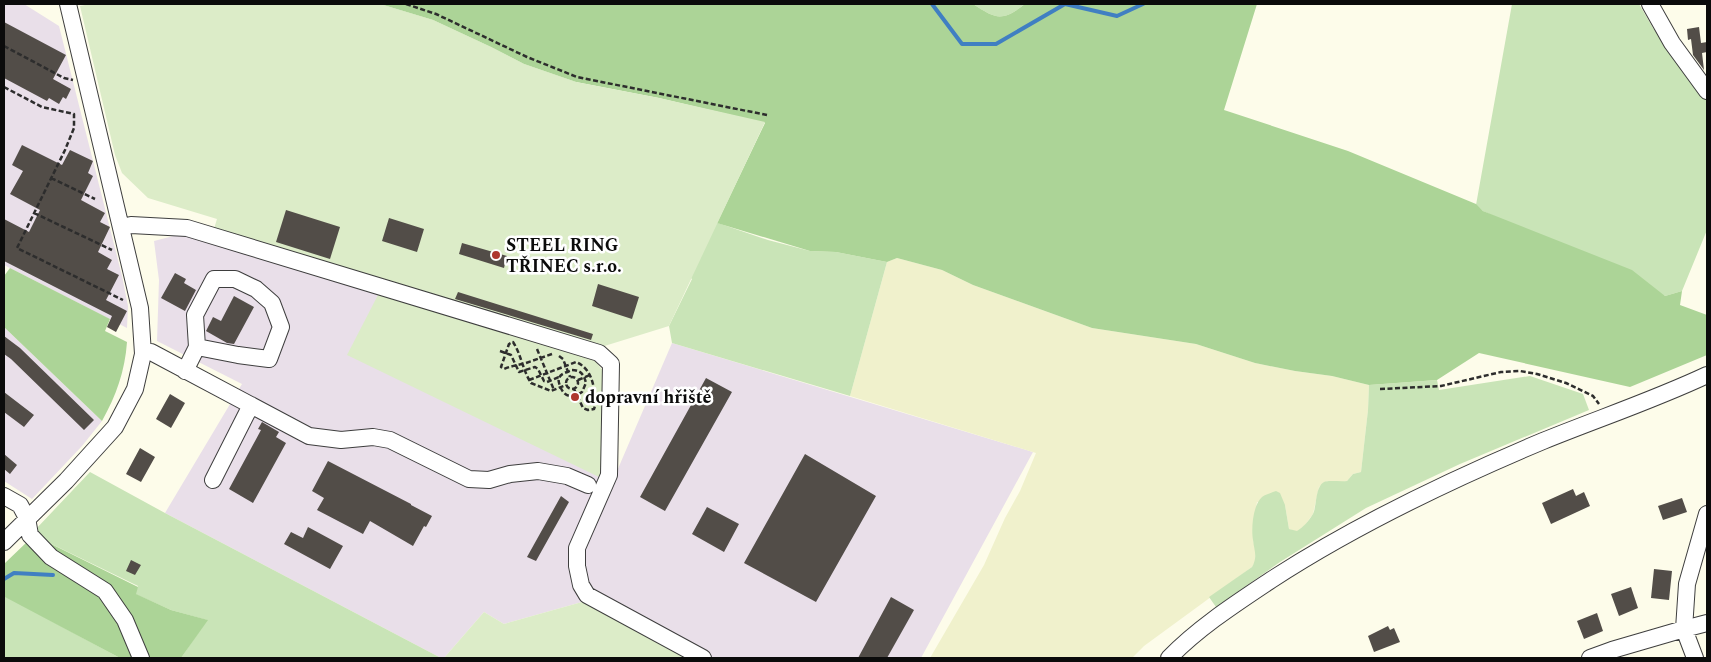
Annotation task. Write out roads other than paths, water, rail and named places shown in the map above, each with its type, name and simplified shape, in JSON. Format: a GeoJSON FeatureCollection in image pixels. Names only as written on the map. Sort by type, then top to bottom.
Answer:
{"type":"FeatureCollection","features":[{"type":"Feature","properties":{"kind":"street"},"geometry":{"type":"LineString","coordinates":[[4,542],[66,481],[115,427],[135,389],[143,354],[140,308],[68,4]]}},
{"type":"Feature","properties":{"kind":"street"},"geometry":{"type":"LineString","coordinates":[[1650,4],[1672,43],[1707,92]]}},
{"type":"Feature","properties":{"kind":"street"},"geometry":{"type":"LineString","coordinates":[[122,227],[131,225],[187,228],[599,353],[610,364],[609,475],[577,548],[577,566],[581,586],[587,595],[703,658]]}},
{"type":"Feature","properties":{"kind":"street"},"geometry":{"type":"LineString","coordinates":[[186,370],[197,347],[196,315],[214,279],[235,279],[256,289],[272,303],[281,327],[269,359],[197,347]]}},
{"type":"Feature","properties":{"kind":"street"},"geometry":{"type":"LineString","coordinates":[[143,354],[151,352],[309,436],[341,440],[373,437],[390,440],[468,479],[489,480],[510,474],[538,471],[567,476],[588,485]]}},
{"type":"Feature","properties":{"kind":"street"},"geometry":{"type":"LineString","coordinates":[[1169,658],[1201,629],[1312,553],[1483,467],[1707,375]]}},
{"type":"Feature","properties":{"kind":"street"},"geometry":{"type":"LineString","coordinates":[[213,480],[251,405]]}},
{"type":"Feature","properties":{"kind":"street"},"geometry":{"type":"LineString","coordinates":[[4,496],[20,505],[27,518],[30,535],[51,557],[106,591],[125,620],[141,658]]}},
{"type":"Feature","properties":{"kind":"street"},"geometry":{"type":"LineString","coordinates":[[1695,658],[1684,629],[1687,584],[1707,514]]}},
{"type":"Feature","properties":{"kind":"street"},"geometry":{"type":"LineString","coordinates":[[1590,658],[1707,623]]}},
{"type":"Feature","properties":{"kind":"waterway"},"geometry":{"type":"LineString","coordinates":[[932,4],[962,44],[996,44],[1065,4],[1117,16],[1143,4]]}},
{"type":"Feature","properties":{"kind":"waterway"},"geometry":{"type":"LineString","coordinates":[[4,579],[14,573],[53,575]]}},
{"type":"Feature","properties":{"kind":"place","name":"STEEL RING TŘINEC s.r.o."},"geometry":{"type":"Point","coordinates":[496,255]}},
{"type":"Feature","properties":{"kind":"place","name":"dopravní hřiště"},"geometry":{"type":"Point","coordinates":[575,397]}}]}
